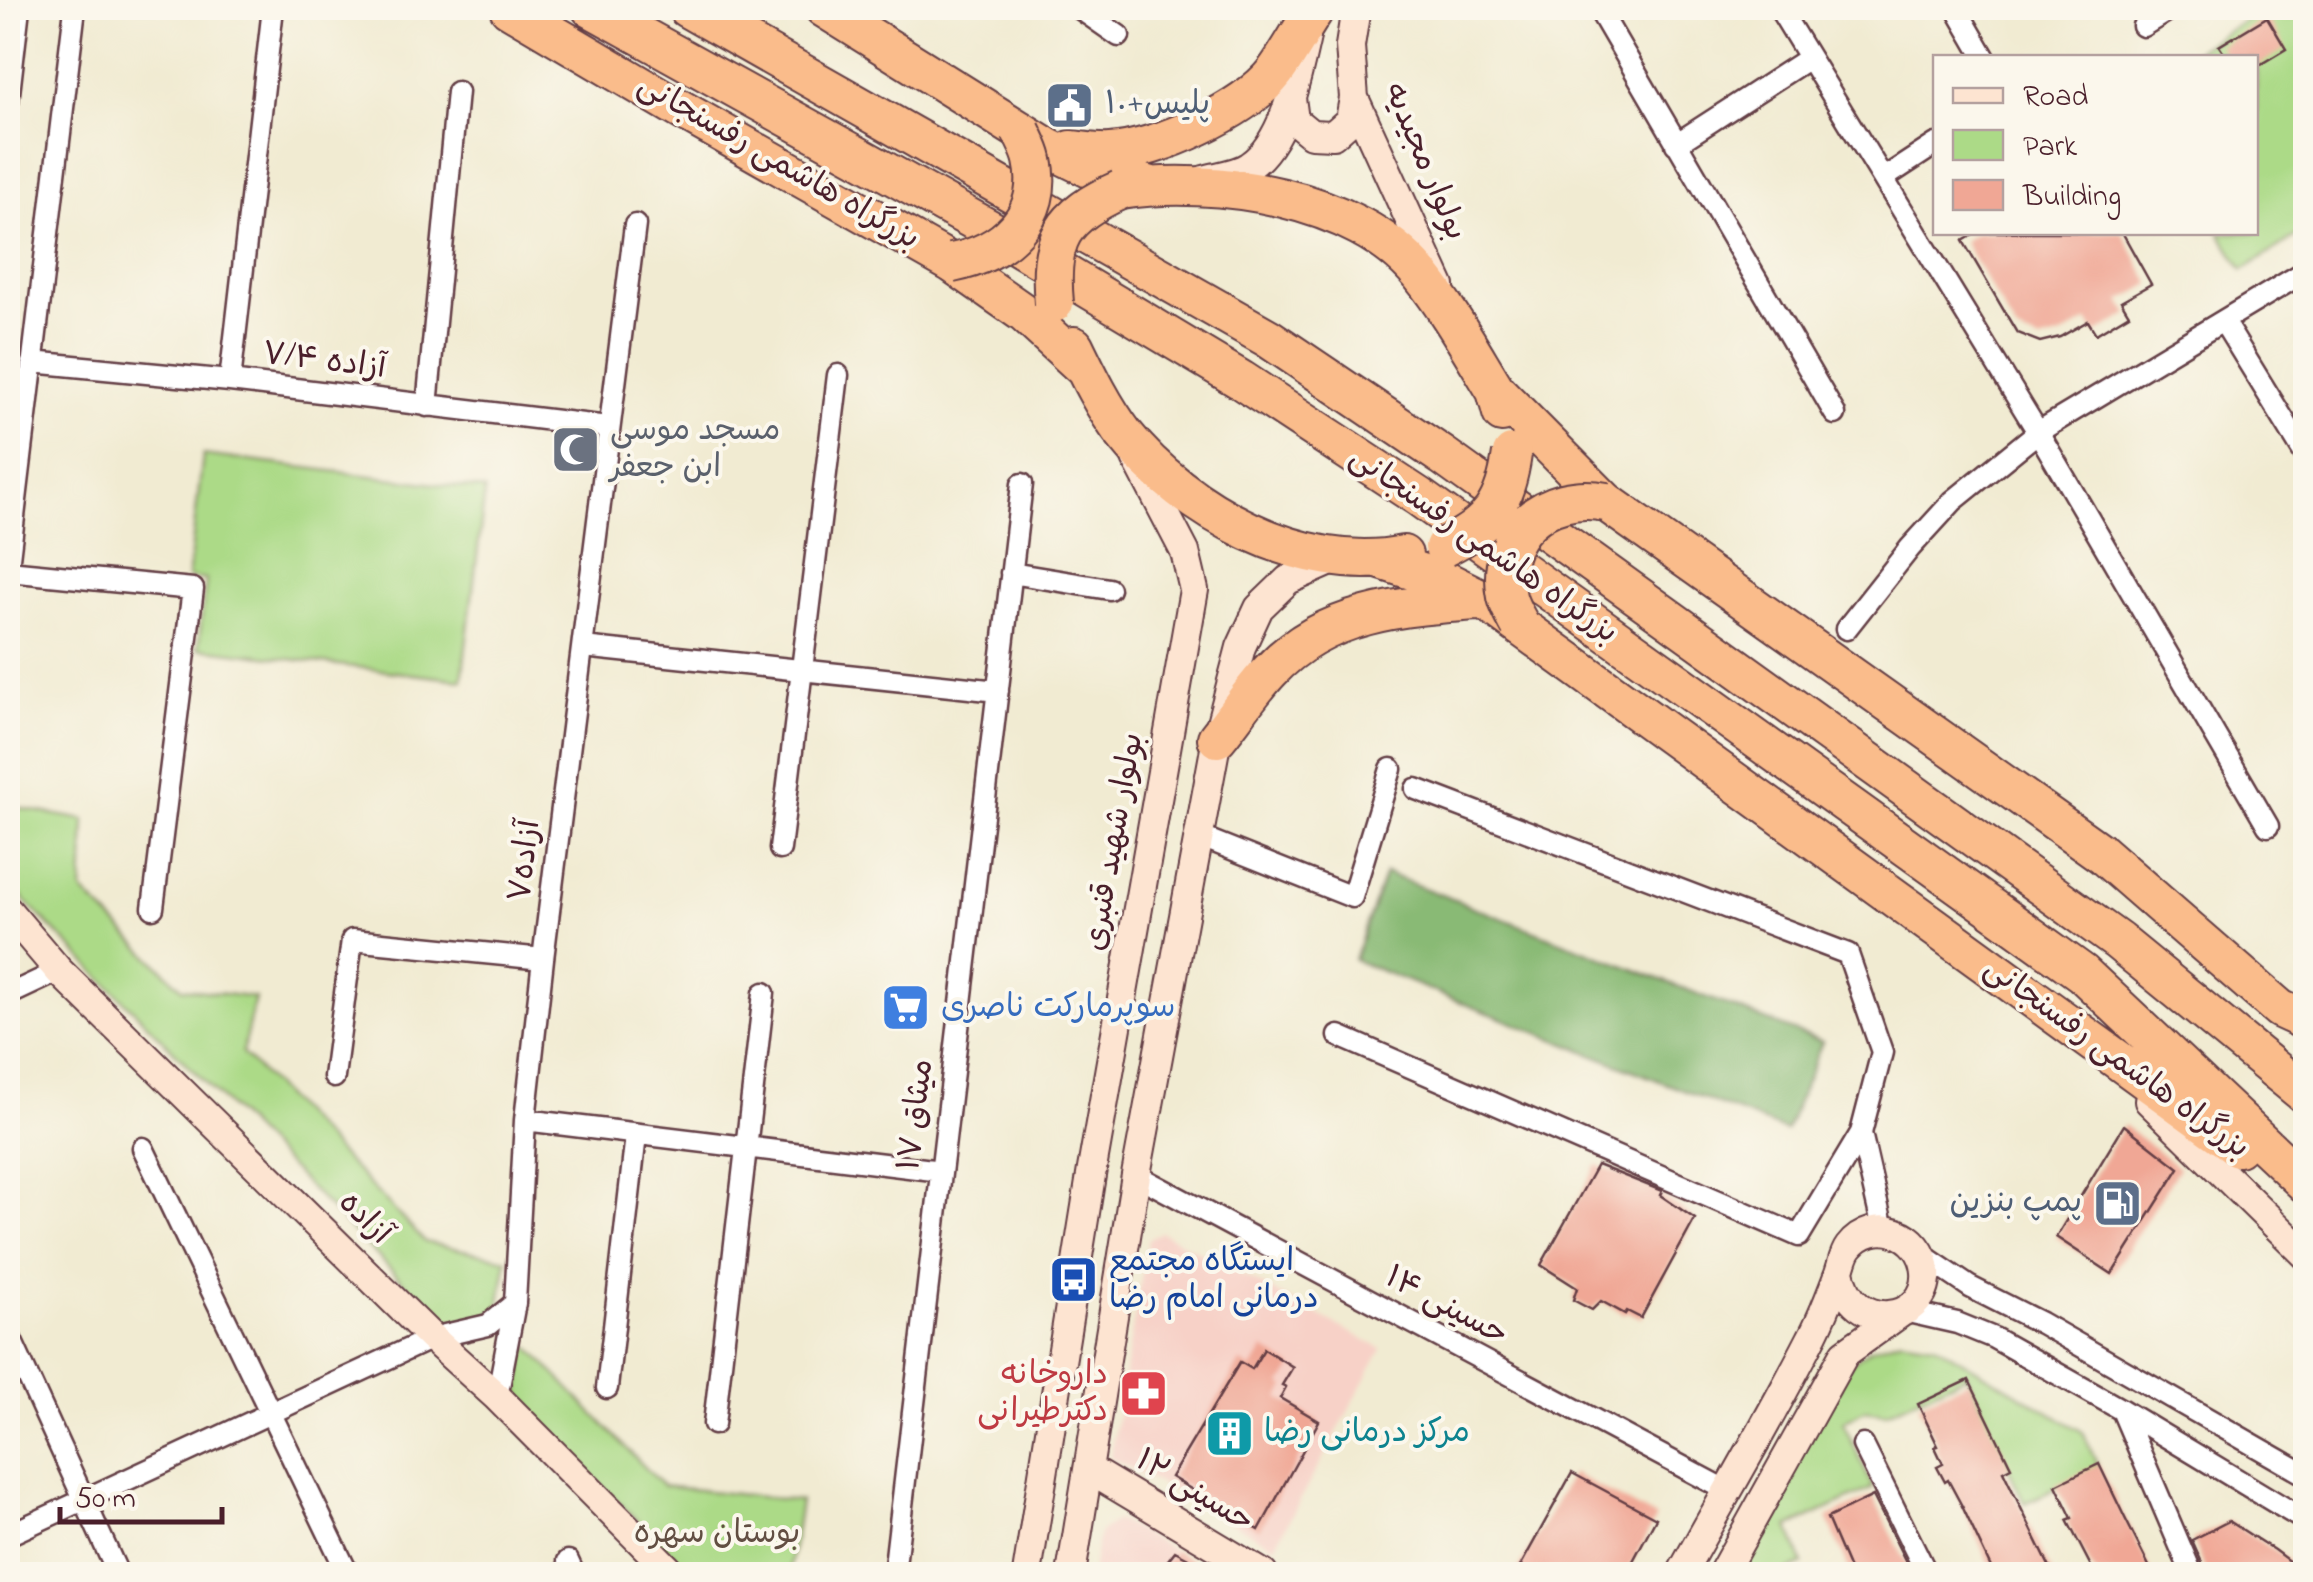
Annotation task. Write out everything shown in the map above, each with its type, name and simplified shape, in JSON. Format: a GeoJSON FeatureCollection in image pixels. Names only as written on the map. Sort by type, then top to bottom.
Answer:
{"type":"FeatureCollection","features":[{"type":"Feature","properties":{"kind":"highway","name":"بزرگراه هاشمی رفسنجانی"},"geometry":{"type":"LineString","coordinates":[[509,8],[952,262],[1025,314],[1085,369]]}},
{"type":"Feature","properties":{"kind":"highway","name":"بزرگراه هاشمی رفسنجانی"},"geometry":{"type":"LineString","coordinates":[[591,8],[1010,241],[1241,380],[1419,498],[2082,972],[2306,1184]]}},
{"type":"Feature","properties":{"kind":"highway","name":"بزرگراه هاشمی رفسنجانی"},"geometry":{"type":"LineString","coordinates":[[687,8],[1284,349],[1443,456],[2118,942],[2306,1095]]}},
{"type":"Feature","properties":{"kind":"highway"},"geometry":{"type":"LineString","coordinates":[[824,8],[1034,139],[1135,188]]}},
{"type":"Feature","properties":{"kind":"highway"},"geometry":{"type":"LineString","coordinates":[[1034,139],[1111,153],[1164,140],[1208,121],[1250,95],[1274,74],[1313,10]]}},
{"type":"Feature","properties":{"kind":"highway"},"geometry":{"type":"LineString","coordinates":[[952,262],[980,257],[1004,243],[1023,222],[1034,192],[1034,139]]}},
{"type":"Feature","properties":{"kind":"highway"},"geometry":{"type":"LineString","coordinates":[[1496,391],[1512,454],[1508,484],[1494,512],[1472,534],[1444,547],[1380,560],[1306,550],[1214,514],[1165,478],[1122,432],[1085,369],[1054,303],[1050,266],[1062,232],[1086,205],[1135,188],[1188,184],[1279,198],[1334,212],[1377,236],[1419,272],[1496,391],[1606,502],[2102,854],[2293,1015],[2306,1044]]}},
{"type":"Feature","properties":{"kind":"highway"},"geometry":{"type":"LineString","coordinates":[[1520,625],[1507,600],[1504,570],[1512,543],[1530,518],[1558,502],[1590,498],[1606,502]]}},
{"type":"Feature","properties":{"kind":"highway","name":"بزرگراه هاشمی رفسنجانی"},"geometry":{"type":"LineString","coordinates":[[1380,560],[1448,582],[1484,600],[2306,1195]]}},
{"type":"Feature","properties":{"kind":"highway"},"geometry":{"type":"LineString","coordinates":[[1217,738],[1272,669],[1332,626],[1396,608],[1484,600]]}},
{"type":"Feature","properties":{"kind":"main road","name":"بولوار مجیدیه"},"geometry":{"type":"LineString","coordinates":[[1356,8],[1350,46],[1354,98],[1463,338]]}},
{"type":"Feature","properties":{"kind":"main road"},"geometry":{"type":"LineString","coordinates":[[1188,184],[1248,167],[1268,146],[1291,98],[1313,10]]}},
{"type":"Feature","properties":{"kind":"main road"},"geometry":{"type":"LineString","coordinates":[[1291,98],[1294,120],[1311,134],[1333,134],[1342,128],[1350,120],[1354,98]]}},
{"type":"Feature","properties":{"kind":"main road","name":"بولوار شهید قنبری"},"geometry":{"type":"LineString","coordinates":[[1026,1574],[1092,1168],[1194,590],[1185,552],[1122,432]]}},
{"type":"Feature","properties":{"kind":"main road"},"geometry":{"type":"LineString","coordinates":[[1071,1574],[1136,1174],[1217,738],[1242,647],[1259,608],[1288,580],[1340,557]]}},
{"type":"Feature","properties":{"kind":"main road","name":"آزاده"},"geometry":{"type":"LineString","coordinates":[[8,911],[59,971],[673,1574]]}},
{"type":"Feature","properties":{"kind":"main road"},"geometry":{"type":"LineString","coordinates":[[2043,1008],[2176,1126],[2306,1255]]}},
{"type":"Feature","properties":{"kind":"main road"},"geometry":{"type":"LineString","coordinates":[[1092,1168],[1136,1174]]}},
{"type":"Feature","properties":{"kind":"main road"},"geometry":{"type":"LineString","coordinates":[[1682,1574],[1814,1335],[1846,1250],[1862,1234],[1883,1229],[1908,1236],[1924,1256],[1927,1276],[1920,1296],[1845,1354],[1722,1574]]}},
{"type":"Feature","properties":{"kind":"main road"},"geometry":{"type":"LineString","coordinates":[[1840,1271],[1843,1289],[1854,1304],[1869,1314],[1887,1316],[1904,1311]]}},
{"type":"Feature","properties":{"kind":"main road","name":"حسینی ۱۲"},"geometry":{"type":"LineString","coordinates":[[1088,1469],[1263,1574]]}},
{"type":"Feature","properties":{"kind":"street"},"geometry":{"type":"LineString","coordinates":[[8,102],[19,8]]}},
{"type":"Feature","properties":{"kind":"street"},"geometry":{"type":"LineString","coordinates":[[75,8],[8,569],[193,589],[154,908]]}},
{"type":"Feature","properties":{"kind":"street"},"geometry":{"type":"LineString","coordinates":[[230,381],[273,8]]}},
{"type":"Feature","properties":{"kind":"street"},"geometry":{"type":"LineString","coordinates":[[1079,8],[1119,36]]}},
{"type":"Feature","properties":{"kind":"street"},"geometry":{"type":"LineString","coordinates":[[1598,8],[1835,414]]}},
{"type":"Feature","properties":{"kind":"street"},"geometry":{"type":"LineString","coordinates":[[1778,8],[2038,432],[2268,826]]}},
{"type":"Feature","properties":{"kind":"street"},"geometry":{"type":"LineString","coordinates":[[1956,8],[1983,55]]}},
{"type":"Feature","properties":{"kind":"street"},"geometry":{"type":"LineString","coordinates":[[2143,26],[2172,8]]}},
{"type":"Feature","properties":{"kind":"street"},"geometry":{"type":"LineString","coordinates":[[1676,144],[1809,58]]}},
{"type":"Feature","properties":{"kind":"street"},"geometry":{"type":"LineString","coordinates":[[427,406],[457,92]]}},
{"type":"Feature","properties":{"kind":"street"},"geometry":{"type":"LineString","coordinates":[[1884,178],[1933,146]]}},
{"type":"Feature","properties":{"kind":"street","name":"آزاده۷"},"geometry":{"type":"LineString","coordinates":[[497,1397],[515,1303],[526,1120],[543,959],[635,225]]}},
{"type":"Feature","properties":{"kind":"street"},"geometry":{"type":"LineString","coordinates":[[1846,629],[1953,500],[2038,432],[2306,271]]}},
{"type":"Feature","properties":{"kind":"street"},"geometry":{"type":"LineString","coordinates":[[2223,320],[2306,456]]}},
{"type":"Feature","properties":{"kind":"street","name":"آزاده ۷/۴"},"geometry":{"type":"LineString","coordinates":[[32,362],[230,381],[608,427]]}},
{"type":"Feature","properties":{"kind":"street"},"geometry":{"type":"LineString","coordinates":[[780,849],[838,375]]}},
{"type":"Feature","properties":{"kind":"street","name":"میثاق ۱۷"},"geometry":{"type":"LineString","coordinates":[[894,1574],[1022,484]]}},
{"type":"Feature","properties":{"kind":"street"},"geometry":{"type":"LineString","coordinates":[[1011,574],[1109,590]]}},
{"type":"Feature","properties":{"kind":"street"},"geometry":{"type":"LineString","coordinates":[[583,647],[998,691]]}},
{"type":"Feature","properties":{"kind":"street"},"geometry":{"type":"LineString","coordinates":[[1199,836],[1352,898],[1391,769]]}},
{"type":"Feature","properties":{"kind":"street"},"geometry":{"type":"LineString","coordinates":[[1339,1036],[1799,1236],[1861,1133],[1882,1052],[1848,954],[1416,789]]}},
{"type":"Feature","properties":{"kind":"street"},"geometry":{"type":"LineString","coordinates":[[334,1077],[352,940],[543,959]]}},
{"type":"Feature","properties":{"kind":"street"},"geometry":{"type":"LineString","coordinates":[[8,996],[59,971]]}},
{"type":"Feature","properties":{"kind":"street"},"geometry":{"type":"LineString","coordinates":[[714,1424],[764,993]]}},
{"type":"Feature","properties":{"kind":"street"},"geometry":{"type":"LineString","coordinates":[[526,1120],[941,1171]]}},
{"type":"Feature","properties":{"kind":"street"},"geometry":{"type":"LineString","coordinates":[[1861,1133],[1883,1229]]}},
{"type":"Feature","properties":{"kind":"street"},"geometry":{"type":"LineString","coordinates":[[607,1388],[636,1134]]}},
{"type":"Feature","properties":{"kind":"street"},"geometry":{"type":"LineString","coordinates":[[144,1148],[348,1574]]}},
{"type":"Feature","properties":{"kind":"street","name":"حسینی ۱۴"},"geometry":{"type":"LineString","coordinates":[[1136,1174],[1728,1491]]}},
{"type":"Feature","properties":{"kind":"street"},"geometry":{"type":"LineString","coordinates":[[1924,1256],[1970,1287],[2041,1323],[2306,1475]]}},
{"type":"Feature","properties":{"kind":"street"},"geometry":{"type":"LineString","coordinates":[[8,1536],[432,1338],[488,1325],[515,1303]]}},
{"type":"Feature","properties":{"kind":"street"},"geometry":{"type":"LineString","coordinates":[[1904,1311],[1956,1323],[1994,1338],[2306,1521]]}},
{"type":"Feature","properties":{"kind":"street"},"geometry":{"type":"LineString","coordinates":[[8,1332],[118,1574]]}},
{"type":"Feature","properties":{"kind":"street"},"geometry":{"type":"LineString","coordinates":[[2122,1410],[2192,1574]]}},
{"type":"Feature","properties":{"kind":"street"},"geometry":{"type":"LineString","coordinates":[[1864,1445],[1927,1574]]}},
{"type":"Feature","properties":{"kind":"shaded area"},"geometry":{"type":"Polygon","coordinates":[[[1161,1232],[1382,1349],[1275,1546],[1110,1457],[1148,1239],[1161,1232]]]}},
{"type":"Feature","properties":{"kind":"shaded area"},"geometry":{"type":"Polygon","coordinates":[[[1117,1520],[1218,1574],[1091,1574],[1099,1533],[1117,1520]]]}},
{"type":"Feature","properties":{"kind":"green space"},"geometry":{"type":"Polygon","coordinates":[[[2265,8],[2305,8],[2305,231],[2243,270],[2221,235],[2258,235],[2258,55],[2189,55],[2265,8]]]}},
{"type":"Feature","properties":{"kind":"green space"},"geometry":{"type":"Polygon","coordinates":[[[203,455],[485,490],[462,680],[198,648],[206,580],[188,578],[203,455]]]}},
{"type":"Feature","properties":{"kind":"green space"},"geometry":{"type":"Polygon","coordinates":[[[8,806],[85,820],[82,891],[182,988],[255,998],[242,1053],[425,1242],[507,1259],[499,1308],[477,1322],[445,1324],[19,895],[8,859],[8,806]]]}},
{"type":"Feature","properties":{"kind":"green space"},"geometry":{"type":"Polygon","coordinates":[[[1385,873],[1822,1042],[1786,1131],[1354,960],[1385,873]]]}},
{"type":"Feature","properties":{"kind":"green space"},"geometry":{"type":"Polygon","coordinates":[[[1900,1339],[1934,1344],[2083,1432],[2099,1469],[2024,1503],[1967,1375],[1886,1413],[1864,1410],[1843,1422],[1873,1488],[1789,1527],[1803,1564],[1781,1574],[1732,1574],[1839,1372],[1870,1349],[1900,1339]]]}},
{"type":"Feature","properties":{"kind":"green space","name":"بوستان سهره"},"geometry":{"type":"Polygon","coordinates":[[[525,1343],[663,1486],[800,1501],[789,1574],[692,1574],[518,1404],[525,1343]]]}},
{"type":"Feature","properties":{"kind":"building"},"geometry":{"type":"Polygon","coordinates":[[[2267,17],[2286,49],[2258,66],[2258,55],[2225,55],[2219,46],[2267,17]]]}},
{"type":"Feature","properties":{"kind":"building"},"geometry":{"type":"Polygon","coordinates":[[[1973,235],[2124,235],[2151,284],[2121,301],[2129,314],[2096,334],[2088,321],[2060,337],[2040,342],[2017,333],[1963,241],[1973,235]]]}},
{"type":"Feature","properties":{"kind":"building","name":"پمپ بنزین"},"geometry":{"type":"Polygon","coordinates":[[[2124,1125],[2179,1168],[2112,1274],[2056,1237],[2124,1125]]]}},
{"type":"Feature","properties":{"kind":"building"},"geometry":{"type":"Polygon","coordinates":[[[1597,1165],[1662,1191],[1660,1195],[1695,1219],[1641,1318],[1601,1301],[1592,1310],[1573,1300],[1577,1288],[1541,1265],[1597,1165]]]}},
{"type":"Feature","properties":{"kind":"building"},"geometry":{"type":"Polygon","coordinates":[[[1264,1349],[1293,1367],[1282,1385],[1286,1387],[1280,1398],[1319,1421],[1259,1530],[1171,1477],[1240,1362],[1252,1369],[1264,1349]]]}},
{"type":"Feature","properties":{"kind":"building"},"geometry":{"type":"Polygon","coordinates":[[[1969,1380],[2011,1467],[2003,1471],[2053,1574],[1994,1574],[1962,1506],[1937,1467],[1943,1464],[1935,1447],[1938,1446],[1918,1404],[1969,1380]]]}},
{"type":"Feature","properties":{"kind":"building"},"geometry":{"type":"Polygon","coordinates":[[[2099,1464],[2153,1574],[2095,1574],[2067,1520],[2072,1518],[2056,1485],[2099,1464]]]}},
{"type":"Feature","properties":{"kind":"building"},"geometry":{"type":"Polygon","coordinates":[[[1572,1473],[1656,1518],[1626,1574],[1516,1574],[1572,1473]]]}},
{"type":"Feature","properties":{"kind":"building"},"geometry":{"type":"Polygon","coordinates":[[[1873,1496],[1912,1574],[1851,1574],[1827,1518],[1873,1496]]]}},
{"type":"Feature","properties":{"kind":"building"},"geometry":{"type":"Polygon","coordinates":[[[2229,1521],[2306,1574],[2207,1574],[2192,1540],[2229,1521]]]}},
{"type":"Feature","properties":{"kind":"building"},"geometry":{"type":"Polygon","coordinates":[[[1175,1551],[1219,1574],[1157,1574],[1175,1551]]]}},
{"type":"Feature","properties":{"kind":"place","name":"پلیس+۱۰"},"geometry":{"type":"Point","coordinates":[1070,105]}},
{"type":"Feature","properties":{"kind":"place","name":"مسجد موسی ابن جعفر"},"geometry":{"type":"Point","coordinates":[575,449]}},
{"type":"Feature","properties":{"kind":"place","name":"سوپرمارکت ناصری"},"geometry":{"type":"Point","coordinates":[906,1008]}},
{"type":"Feature","properties":{"kind":"place","name":"پمپ بنزین"},"geometry":{"type":"Point","coordinates":[2117,1203]}},
{"type":"Feature","properties":{"kind":"place","name":"ایستگاه مجتمع درمانی امام رضا"},"geometry":{"type":"Point","coordinates":[1074,1280]}},
{"type":"Feature","properties":{"kind":"place","name":"داروخانه دکترطیرانی"},"geometry":{"type":"Point","coordinates":[1143,1393]}},
{"type":"Feature","properties":{"kind":"place","name":"مرکز درمانی رضا"},"geometry":{"type":"Point","coordinates":[1229,1433]}}]}
